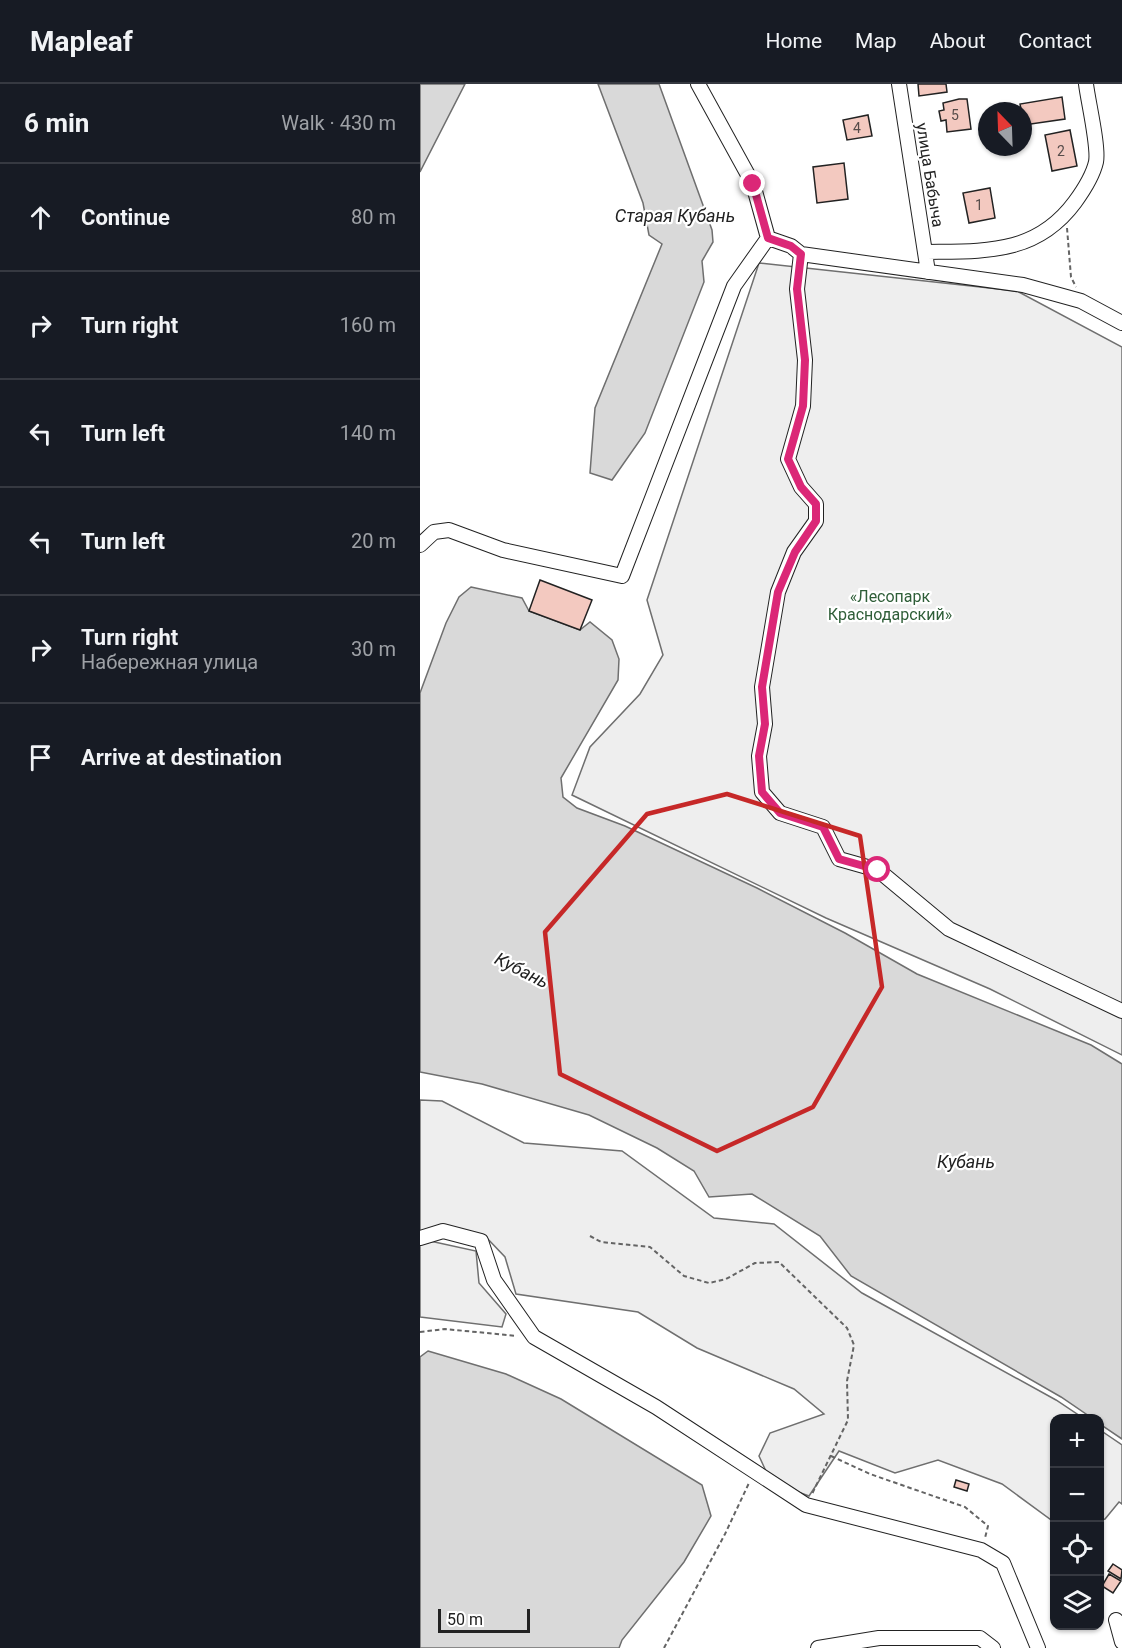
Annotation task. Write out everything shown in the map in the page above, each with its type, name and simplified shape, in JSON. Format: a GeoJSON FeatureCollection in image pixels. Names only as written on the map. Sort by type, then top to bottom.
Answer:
{"type":"FeatureCollection","features":[{"type":"Feature","properties":{"kind":"street"},"geometry":{"type":"LineString","coordinates":[[698,84],[753,184],[768,238]]}},
{"type":"Feature","properties":{"kind":"street","name":"улица Бабыча"},"geometry":{"type":"LineString","coordinates":[[899,84],[928,272]]}},
{"type":"Feature","properties":{"kind":"street"},"geometry":{"type":"LineString","coordinates":[[925,252],[1013,247],[1030,241],[1065,216],[1082,192],[1096,161],[1086,84]]}},
{"type":"Feature","properties":{"kind":"street"},"geometry":{"type":"LineString","coordinates":[[768,238],[791,246],[801,254],[1023,285],[1081,301],[1122,322]]}},
{"type":"Feature","properties":{"kind":"street"},"geometry":{"type":"LineString","coordinates":[[420,545],[434,532],[449,530],[503,550],[622,576],[740,277],[768,238]]}},
{"type":"Feature","properties":{"kind":"street"},"geometry":{"type":"LineString","coordinates":[[801,254],[797,289],[805,360],[803,406],[788,459],[801,487],[816,504],[816,521],[795,552],[778,592],[762,687],[765,724],[759,756],[762,792],[780,813],[823,827],[839,859],[878,870],[949,929],[1014,962],[1122,1011]]}},
{"type":"Feature","properties":{"kind":"street"},"geometry":{"type":"LineString","coordinates":[[420,1238],[443,1231],[482,1241],[494,1280],[534,1337],[656,1407],[806,1505],[981,1550],[1003,1563],[1038,1648]]}},
{"type":"Feature","properties":{"kind":"street"},"geometry":{"type":"LineString","coordinates":[[1116,1620],[1122,1642]]}},
{"type":"Feature","properties":{"kind":"street"},"geometry":{"type":"LineString","coordinates":[[818,1648],[879,1638],[980,1638],[993,1648]]}},
{"type":"Feature","properties":{"kind":"path"},"geometry":{"type":"LineString","coordinates":[[1065,216],[1071,277],[1081,301]]}},
{"type":"Feature","properties":{"kind":"path"},"geometry":{"type":"LineString","coordinates":[[590,1236],[601,1242],[650,1247],[684,1276],[709,1283],[726,1279],[755,1263],[779,1262],[847,1328],[854,1346],[847,1381],[848,1420],[806,1505]]}},
{"type":"Feature","properties":{"kind":"path"},"geometry":{"type":"LineString","coordinates":[[420,1332],[445,1329],[534,1337]]}},
{"type":"Feature","properties":{"kind":"path"},"geometry":{"type":"LineString","coordinates":[[831,1456],[870,1474],[965,1507],[988,1526],[981,1550]]}},
{"type":"Feature","properties":{"kind":"path"},"geometry":{"type":"LineString","coordinates":[[664,1648],[725,1534],[754,1472]]}},
{"type":"Feature","properties":{"kind":"highlighted area"},"geometry":{"type":"Polygon","coordinates":[[[727,794],[860,836],[882,987],[813,1107],[717,1151],[560,1074],[545,932],[647,814],[727,794]]]}},
{"type":"Feature","properties":{"kind":"green space","name":"«Лесопарк Краснодарский»"},"geometry":{"type":"Polygon","coordinates":[[[759,263],[1017,291],[1122,347],[1122,1055],[990,989],[826,918],[572,795],[590,747],[640,694],[663,655],[647,600],[759,263]]]}},
{"type":"Feature","properties":{"kind":"green space"},"geometry":{"type":"Polygon","coordinates":[[[420,1100],[442,1101],[524,1143],[622,1151],[714,1218],[774,1224],[862,1293],[1056,1400],[1077,1414],[1050,1414],[1050,1519],[1002,1484],[938,1460],[895,1473],[839,1451],[809,1496],[771,1482],[759,1456],[770,1433],[824,1414],[794,1389],[697,1348],[638,1312],[516,1294],[505,1257],[484,1235],[420,1232],[420,1100]]]}},
{"type":"Feature","properties":{"kind":"green space"},"geometry":{"type":"Polygon","coordinates":[[[430,1241],[476,1251],[479,1283],[506,1314],[502,1327],[420,1317],[420,1245],[430,1241]]]}},
{"type":"Feature","properties":{"kind":"green space"},"geometry":{"type":"Polygon","coordinates":[[[1104,1433],[1122,1445],[1122,1504],[1119,1502],[1105,1519],[1104,1433]]]}},
{"type":"Feature","properties":{"kind":"water"},"geometry":{"type":"Polygon","coordinates":[[[420,84],[465,84],[420,172],[420,84]]]}},
{"type":"Feature","properties":{"kind":"water","name":"Старая Кубань"},"geometry":{"type":"Polygon","coordinates":[[[598,84],[659,84],[712,230],[713,242],[702,261],[704,282],[645,433],[612,480],[590,473],[595,408],[662,244],[649,235],[643,203],[598,84]]]}},
{"type":"Feature","properties":{"kind":"water","name":"Кубань"},"geometry":{"type":"Polygon","coordinates":[[[471,587],[522,598],[529,611],[580,630],[590,622],[612,640],[619,659],[618,680],[561,778],[563,797],[577,808],[625,826],[757,888],[845,933],[917,974],[1091,1045],[1122,1064],[1122,1439],[1104,1427],[1104,1414],[1086,1414],[1061,1397],[851,1276],[820,1236],[752,1194],[709,1197],[694,1171],[657,1148],[589,1115],[482,1084],[420,1072],[420,693],[446,623],[459,597],[471,587]]]}},
{"type":"Feature","properties":{"kind":"water"},"geometry":{"type":"Polygon","coordinates":[[[428,1351],[506,1374],[561,1399],[702,1485],[711,1516],[684,1562],[622,1640],[619,1648],[420,1648],[420,1357],[428,1351]]]}},
{"type":"Feature","properties":{"kind":"building"},"geometry":{"type":"Polygon","coordinates":[[[918,84],[946,84],[947,92],[919,96],[918,84]]]}},
{"type":"Feature","properties":{"kind":"building"},"geometry":{"type":"Polygon","coordinates":[[[1062,97],[1065,119],[1032,124],[1032,102],[1062,97]]]}},
{"type":"Feature","properties":{"kind":"building"},"geometry":{"type":"Polygon","coordinates":[[[967,99],[971,129],[947,132],[946,120],[941,121],[939,111],[944,110],[943,103],[967,99]]]}},
{"type":"Feature","properties":{"kind":"building"},"geometry":{"type":"Polygon","coordinates":[[[868,115],[872,136],[847,140],[843,120],[868,115]]]}},
{"type":"Feature","properties":{"kind":"building"},"geometry":{"type":"Polygon","coordinates":[[[1070,130],[1077,166],[1052,171],[1045,135],[1070,130]]]}},
{"type":"Feature","properties":{"kind":"building"},"geometry":{"type":"Polygon","coordinates":[[[844,163],[848,199],[817,203],[813,167],[844,163]]]}},
{"type":"Feature","properties":{"kind":"building"},"geometry":{"type":"Polygon","coordinates":[[[990,188],[995,218],[969,223],[963,193],[990,188]]]}},
{"type":"Feature","properties":{"kind":"building"},"geometry":{"type":"Polygon","coordinates":[[[540,580],[592,600],[580,630],[529,611],[540,580]]]}},
{"type":"Feature","properties":{"kind":"building"},"geometry":{"type":"Polygon","coordinates":[[[956,1480],[969,1484],[967,1491],[954,1487],[956,1480]]]}},
{"type":"Feature","properties":{"kind":"building"},"geometry":{"type":"Polygon","coordinates":[[[1113,1564],[1122,1570],[1121,1579],[1108,1571],[1113,1564]]]}},
{"type":"Feature","properties":{"kind":"building"},"geometry":{"type":"Polygon","coordinates":[[[1109,1574],[1121,1581],[1113,1593],[1104,1587],[1109,1574]]]}},
{"type":"Feature","properties":{"kind":"route"},"geometry":{"type":"LineString","coordinates":[[753,184],[768,238],[791,246],[801,254],[797,289],[798,319],[805,360],[803,406],[788,459],[801,487],[816,504],[816,521],[795,552],[778,592],[762,687],[765,724],[759,756],[762,792],[780,813],[823,827],[839,859],[878,870]]}}]}
